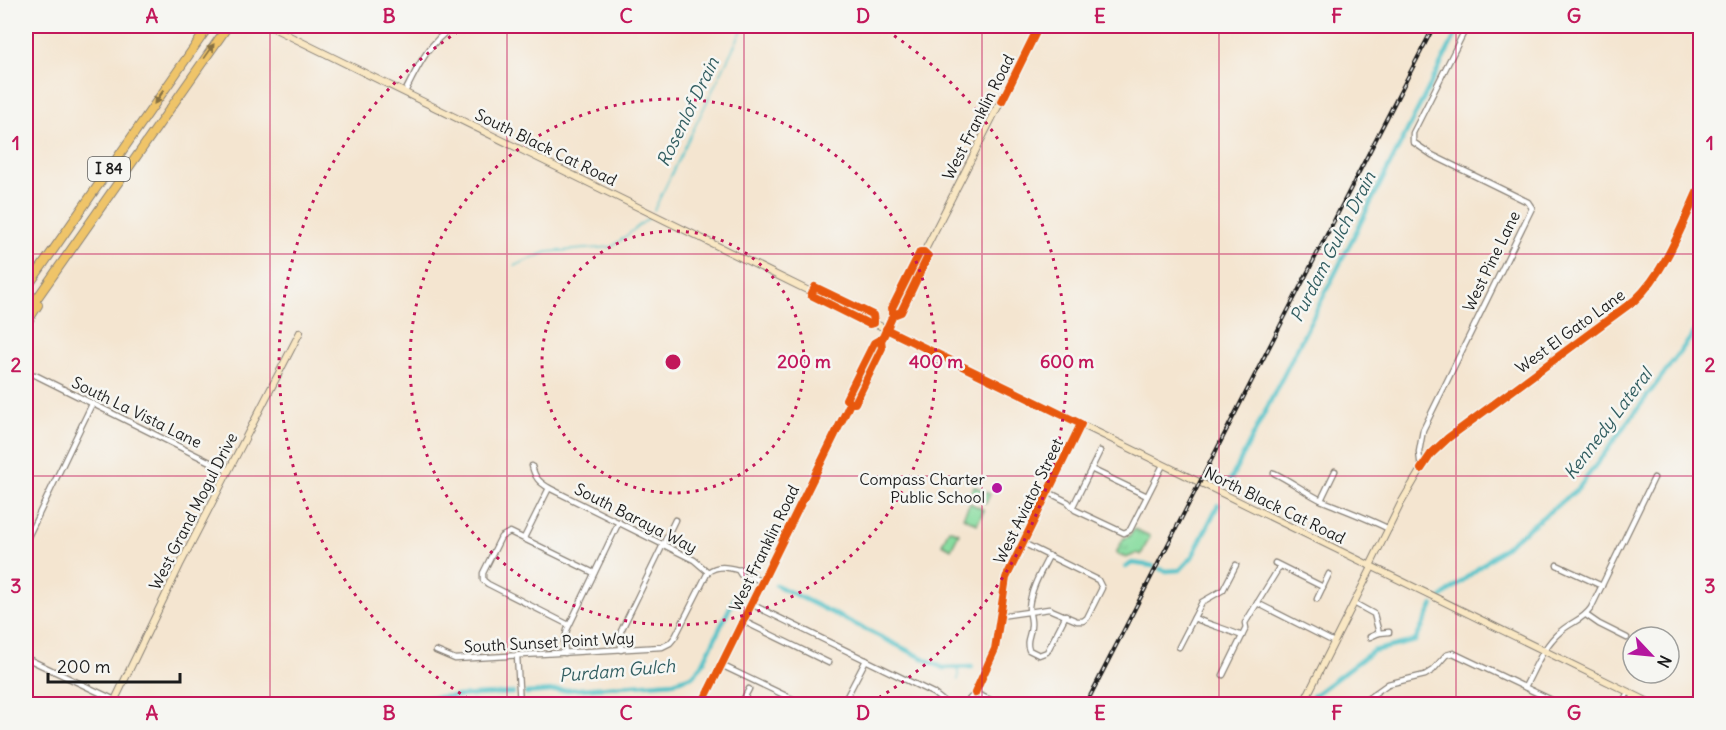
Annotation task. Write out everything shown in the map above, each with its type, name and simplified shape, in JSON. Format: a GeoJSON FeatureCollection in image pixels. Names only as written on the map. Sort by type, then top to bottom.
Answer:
{"type":"FeatureCollection","features":[{"type":"Feature","properties":{"kind":"highway","name":"I 84"},"geometry":{"type":"LineString","coordinates":[[26,289],[209,26]]}},
{"type":"Feature","properties":{"kind":"highway","name":"I 84"},"geometry":{"type":"LineString","coordinates":[[26,314],[228,26]]}},
{"type":"Feature","properties":{"kind":"highway"},"geometry":{"type":"LineString","coordinates":[[26,324],[103,202]]}},
{"type":"Feature","properties":{"kind":"street","name":"South Black Cat Road"},"geometry":{"type":"LineString","coordinates":[[269,26],[811,292],[814,287],[873,315],[874,323],[886,329]]}},
{"type":"Feature","properties":{"kind":"street"},"geometry":{"type":"LineString","coordinates":[[405,92],[424,55],[441,35],[454,26]]}},
{"type":"Feature","properties":{"kind":"street","name":"West Franklin Road"},"geometry":{"type":"LineString","coordinates":[[702,705],[850,403],[855,403],[882,348],[881,339],[893,315],[901,312],[928,256],[924,252],[1039,26]]}},
{"type":"Feature","properties":{"kind":"street","name":"West Pine Lane"},"geometry":{"type":"LineString","coordinates":[[1303,705],[1421,469],[1419,452],[1423,430],[1532,208],[1528,202],[1432,155],[1413,142],[1413,133],[1467,26]]}},
{"type":"Feature","properties":{"kind":"street","name":"West El Gato Lane"},"geometry":{"type":"LineString","coordinates":[[1421,469],[1431,454],[1448,438],[1646,290],[1658,272],[1701,186]]}},
{"type":"Feature","properties":{"kind":"street","name":"North Black Cat Road"},"geometry":{"type":"LineString","coordinates":[[886,329],[1653,705]]}},
{"type":"Feature","properties":{"kind":"street","name":"West Grand Mogul Drive"},"geometry":{"type":"LineString","coordinates":[[114,702],[228,471],[300,332]]}},
{"type":"Feature","properties":{"kind":"street","name":"South La Vista Lane"},"geometry":{"type":"LineString","coordinates":[[35,375],[228,471]]}},
{"type":"Feature","properties":{"kind":"street"},"geometry":{"type":"LineString","coordinates":[[26,541],[93,404]]}},
{"type":"Feature","properties":{"kind":"street","name":"West Aviator Street"},"geometry":{"type":"LineString","coordinates":[[964,705],[975,693],[995,649],[1006,578],[1081,424]]}},
{"type":"Feature","properties":{"kind":"street"},"geometry":{"type":"LineString","coordinates":[[1073,506],[1100,451]]}},
{"type":"Feature","properties":{"kind":"street"},"geometry":{"type":"LineString","coordinates":[[1048,492],[1073,506],[1075,510],[1126,532],[1130,530],[1163,465]]}},
{"type":"Feature","properties":{"kind":"street","name":"South Baraya Way"},"geometry":{"type":"LineString","coordinates":[[532,466],[539,481],[549,488],[694,560],[708,572],[712,568],[744,569],[753,574],[752,577],[763,582]]}},
{"type":"Feature","properties":{"kind":"street"},"geometry":{"type":"LineString","coordinates":[[1091,469],[1147,496]]}},
{"type":"Feature","properties":{"kind":"street"},"geometry":{"type":"LineString","coordinates":[[1321,500],[1335,471]]}},
{"type":"Feature","properties":{"kind":"street"},"geometry":{"type":"LineString","coordinates":[[1274,473],[1321,500],[1352,511],[1389,529]]}},
{"type":"Feature","properties":{"kind":"street"},"geometry":{"type":"LineString","coordinates":[[1525,687],[1544,650],[1562,630],[1586,615],[1654,478]]}},
{"type":"Feature","properties":{"kind":"street"},"geometry":{"type":"LineString","coordinates":[[524,538],[549,488]]}},
{"type":"Feature","properties":{"kind":"street"},"geometry":{"type":"LineString","coordinates":[[621,650],[621,631],[675,520]]}},
{"type":"Feature","properties":{"kind":"street"},"geometry":{"type":"LineString","coordinates":[[565,653],[565,636],[569,625],[619,522]]}},
{"type":"Feature","properties":{"kind":"street"},"geometry":{"type":"LineString","coordinates":[[569,625],[488,584],[483,580],[483,573],[501,537],[507,533],[513,533],[594,573]]}},
{"type":"Feature","properties":{"kind":"street"},"geometry":{"type":"LineString","coordinates":[[1000,616],[1049,609],[1077,621],[1083,621],[1087,618],[1101,590],[1098,580],[1023,543]]}},
{"type":"Feature","properties":{"kind":"street"},"geometry":{"type":"LineString","coordinates":[[1048,556],[1032,592],[1029,611],[1032,627],[1026,643],[1028,648],[1037,655],[1043,655],[1048,651],[1066,615]]}},
{"type":"Feature","properties":{"kind":"street"},"geometry":{"type":"LineString","coordinates":[[1224,675],[1246,628],[1245,623],[1277,564],[1323,586]]}},
{"type":"Feature","properties":{"kind":"street"},"geometry":{"type":"LineString","coordinates":[[1179,647],[1202,602],[1223,590],[1236,565]]}},
{"type":"Feature","properties":{"kind":"street"},"geometry":{"type":"LineString","coordinates":[[1557,565],[1602,586]]}},
{"type":"Feature","properties":{"kind":"street","name":"South Sunset Point Way"},"geometry":{"type":"LineString","coordinates":[[436,651],[455,659],[664,646],[675,637],[708,572]]}},
{"type":"Feature","properties":{"kind":"street"},"geometry":{"type":"LineString","coordinates":[[1317,599],[1329,574]]}},
{"type":"Feature","properties":{"kind":"street"},"geometry":{"type":"LineString","coordinates":[[1257,603],[1334,642]]}},
{"type":"Feature","properties":{"kind":"street"},"geometry":{"type":"LineString","coordinates":[[1354,603],[1374,614],[1378,633]]}},
{"type":"Feature","properties":{"kind":"street"},"geometry":{"type":"LineString","coordinates":[[751,604],[933,693],[947,705]]}},
{"type":"Feature","properties":{"kind":"street"},"geometry":{"type":"LineString","coordinates":[[1586,615],[1621,635]]}},
{"type":"Feature","properties":{"kind":"street"},"geometry":{"type":"LineString","coordinates":[[1194,618],[1242,636]]}},
{"type":"Feature","properties":{"kind":"street"},"geometry":{"type":"LineString","coordinates":[[743,621],[829,663]]}},
{"type":"Feature","properties":{"kind":"street"},"geometry":{"type":"LineString","coordinates":[[1370,637],[1378,633],[1389,632]]}},
{"type":"Feature","properties":{"kind":"street"},"geometry":{"type":"LineString","coordinates":[[1360,705],[1388,684],[1425,675],[1449,653],[1458,655],[1560,705]]}},
{"type":"Feature","properties":{"kind":"street"},"geometry":{"type":"LineString","coordinates":[[517,656],[520,705]]}},
{"type":"Feature","properties":{"kind":"street"},"geometry":{"type":"LineString","coordinates":[[26,658],[114,702]]}},
{"type":"Feature","properties":{"kind":"street"},"geometry":{"type":"LineString","coordinates":[[843,705],[866,660]]}},
{"type":"Feature","properties":{"kind":"street"},"geometry":{"type":"LineString","coordinates":[[722,665],[803,705]]}},
{"type":"Feature","properties":{"kind":"street"},"geometry":{"type":"LineString","coordinates":[[741,705],[749,689]]}},
{"type":"Feature","properties":{"kind":"street"},"geometry":{"type":"LineString","coordinates":[[975,693],[999,705]]}},
{"type":"Feature","properties":{"kind":"street"},"geometry":{"type":"LineString","coordinates":[[1622,705],[1631,694]]}},
{"type":"Feature","properties":{"kind":"street"},"geometry":{"type":"LineString","coordinates":[[1630,705],[1631,694]]}},
{"type":"Feature","properties":{"kind":"street"},"geometry":{"type":"LineString","coordinates":[[705,697],[721,705]]}},
{"type":"Feature","properties":{"kind":"green space"},"geometry":{"type":"Polygon","coordinates":[[[974,486],[990,494],[986,503],[969,495],[974,486]]]}},
{"type":"Feature","properties":{"kind":"green space"},"geometry":{"type":"Polygon","coordinates":[[[970,503],[984,510],[977,524],[963,517],[970,503]]]}},
{"type":"Feature","properties":{"kind":"green space"},"geometry":{"type":"Polygon","coordinates":[[[949,529],[959,533],[951,549],[942,544],[949,529]]]}},
{"type":"Feature","properties":{"kind":"green space"},"geometry":{"type":"Polygon","coordinates":[[[1135,529],[1150,536],[1141,555],[1138,553],[1126,558],[1116,553],[1124,538],[1135,529]]]}},
{"type":"Feature","properties":{"kind":"waterway","name":"Rosenlof Drain"},"geometry":{"type":"LineString","coordinates":[[654,210],[744,26]]}},
{"type":"Feature","properties":{"kind":"waterway","name":"Purdam Gulch Drain"},"geometry":{"type":"LineString","coordinates":[[1230,481],[1460,26]]}},
{"type":"Feature","properties":{"kind":"waterway","name":"Rosenlof Drain"},"geometry":{"type":"LineString","coordinates":[[514,266],[547,252],[612,247],[650,217]]}},
{"type":"Feature","properties":{"kind":"waterway","name":"Kennedy Lateral"},"geometry":{"type":"LineString","coordinates":[[1442,597],[1578,489],[1700,325]]}},
{"type":"Feature","properties":{"kind":"waterway","name":"Purdam Gulch"},"geometry":{"type":"LineString","coordinates":[[1160,569],[1180,570],[1192,557],[1218,505]]}},
{"type":"Feature","properties":{"kind":"waterway","name":"Purdam Gulch"},"geometry":{"type":"LineString","coordinates":[[1126,567],[1132,563],[1153,566]]}},
{"type":"Feature","properties":{"kind":"waterway","name":"Purdam Gulch"},"geometry":{"type":"LineString","coordinates":[[776,585],[943,668],[972,667]]}},
{"type":"Feature","properties":{"kind":"waterway","name":"Purdam Gulch"},"geometry":{"type":"LineString","coordinates":[[526,693],[674,682],[692,676],[702,665],[735,597]]}},
{"type":"Feature","properties":{"kind":"waterway","name":"Kennedy Lateral"},"geometry":{"type":"LineString","coordinates":[[1313,696],[1373,651],[1415,641],[1433,605]]}},
{"type":"Feature","properties":{"kind":"waterway"},"geometry":{"type":"LineString","coordinates":[[958,668],[958,680]]}},
{"type":"Feature","properties":{"kind":"waterway","name":"Purdam Gulch"},"geometry":{"type":"LineString","coordinates":[[375,704],[382,700],[513,693]]}},
{"type":"Feature","properties":{"kind":"railway"},"geometry":{"type":"LineString","coordinates":[[1086,704],[1434,26]]}},
{"type":"Feature","properties":{"kind":"cycle path"},"geometry":{"type":"LineString","coordinates":[[1002,101],[1039,26]]}},
{"type":"Feature","properties":{"kind":"cycle path"},"geometry":{"type":"LineString","coordinates":[[1421,469],[1431,454],[1448,438],[1635,300],[1656,275],[1664,261],[1680,232],[1700,186]]}},
{"type":"Feature","properties":{"kind":"cycle path"},"geometry":{"type":"LineString","coordinates":[[883,337],[893,315],[892,308],[920,252],[924,252],[928,256],[901,312],[893,315]]}},
{"type":"Feature","properties":{"kind":"cycle path"},"geometry":{"type":"LineString","coordinates":[[815,287],[873,315],[874,323],[869,324],[811,295],[815,287]]}},
{"type":"Feature","properties":{"kind":"cycle path"},"geometry":{"type":"LineString","coordinates":[[886,329],[1081,424],[1006,578],[995,649],[975,693]]}},
{"type":"Feature","properties":{"kind":"cycle path"},"geometry":{"type":"LineString","coordinates":[[702,704],[850,403],[855,403],[858,397],[882,348],[881,339],[874,343],[846,399],[850,403]]}},
{"type":"Feature","properties":{"kind":"place","name":"Compass Charter Public School"},"geometry":{"type":"Point","coordinates":[997,488]}}]}
